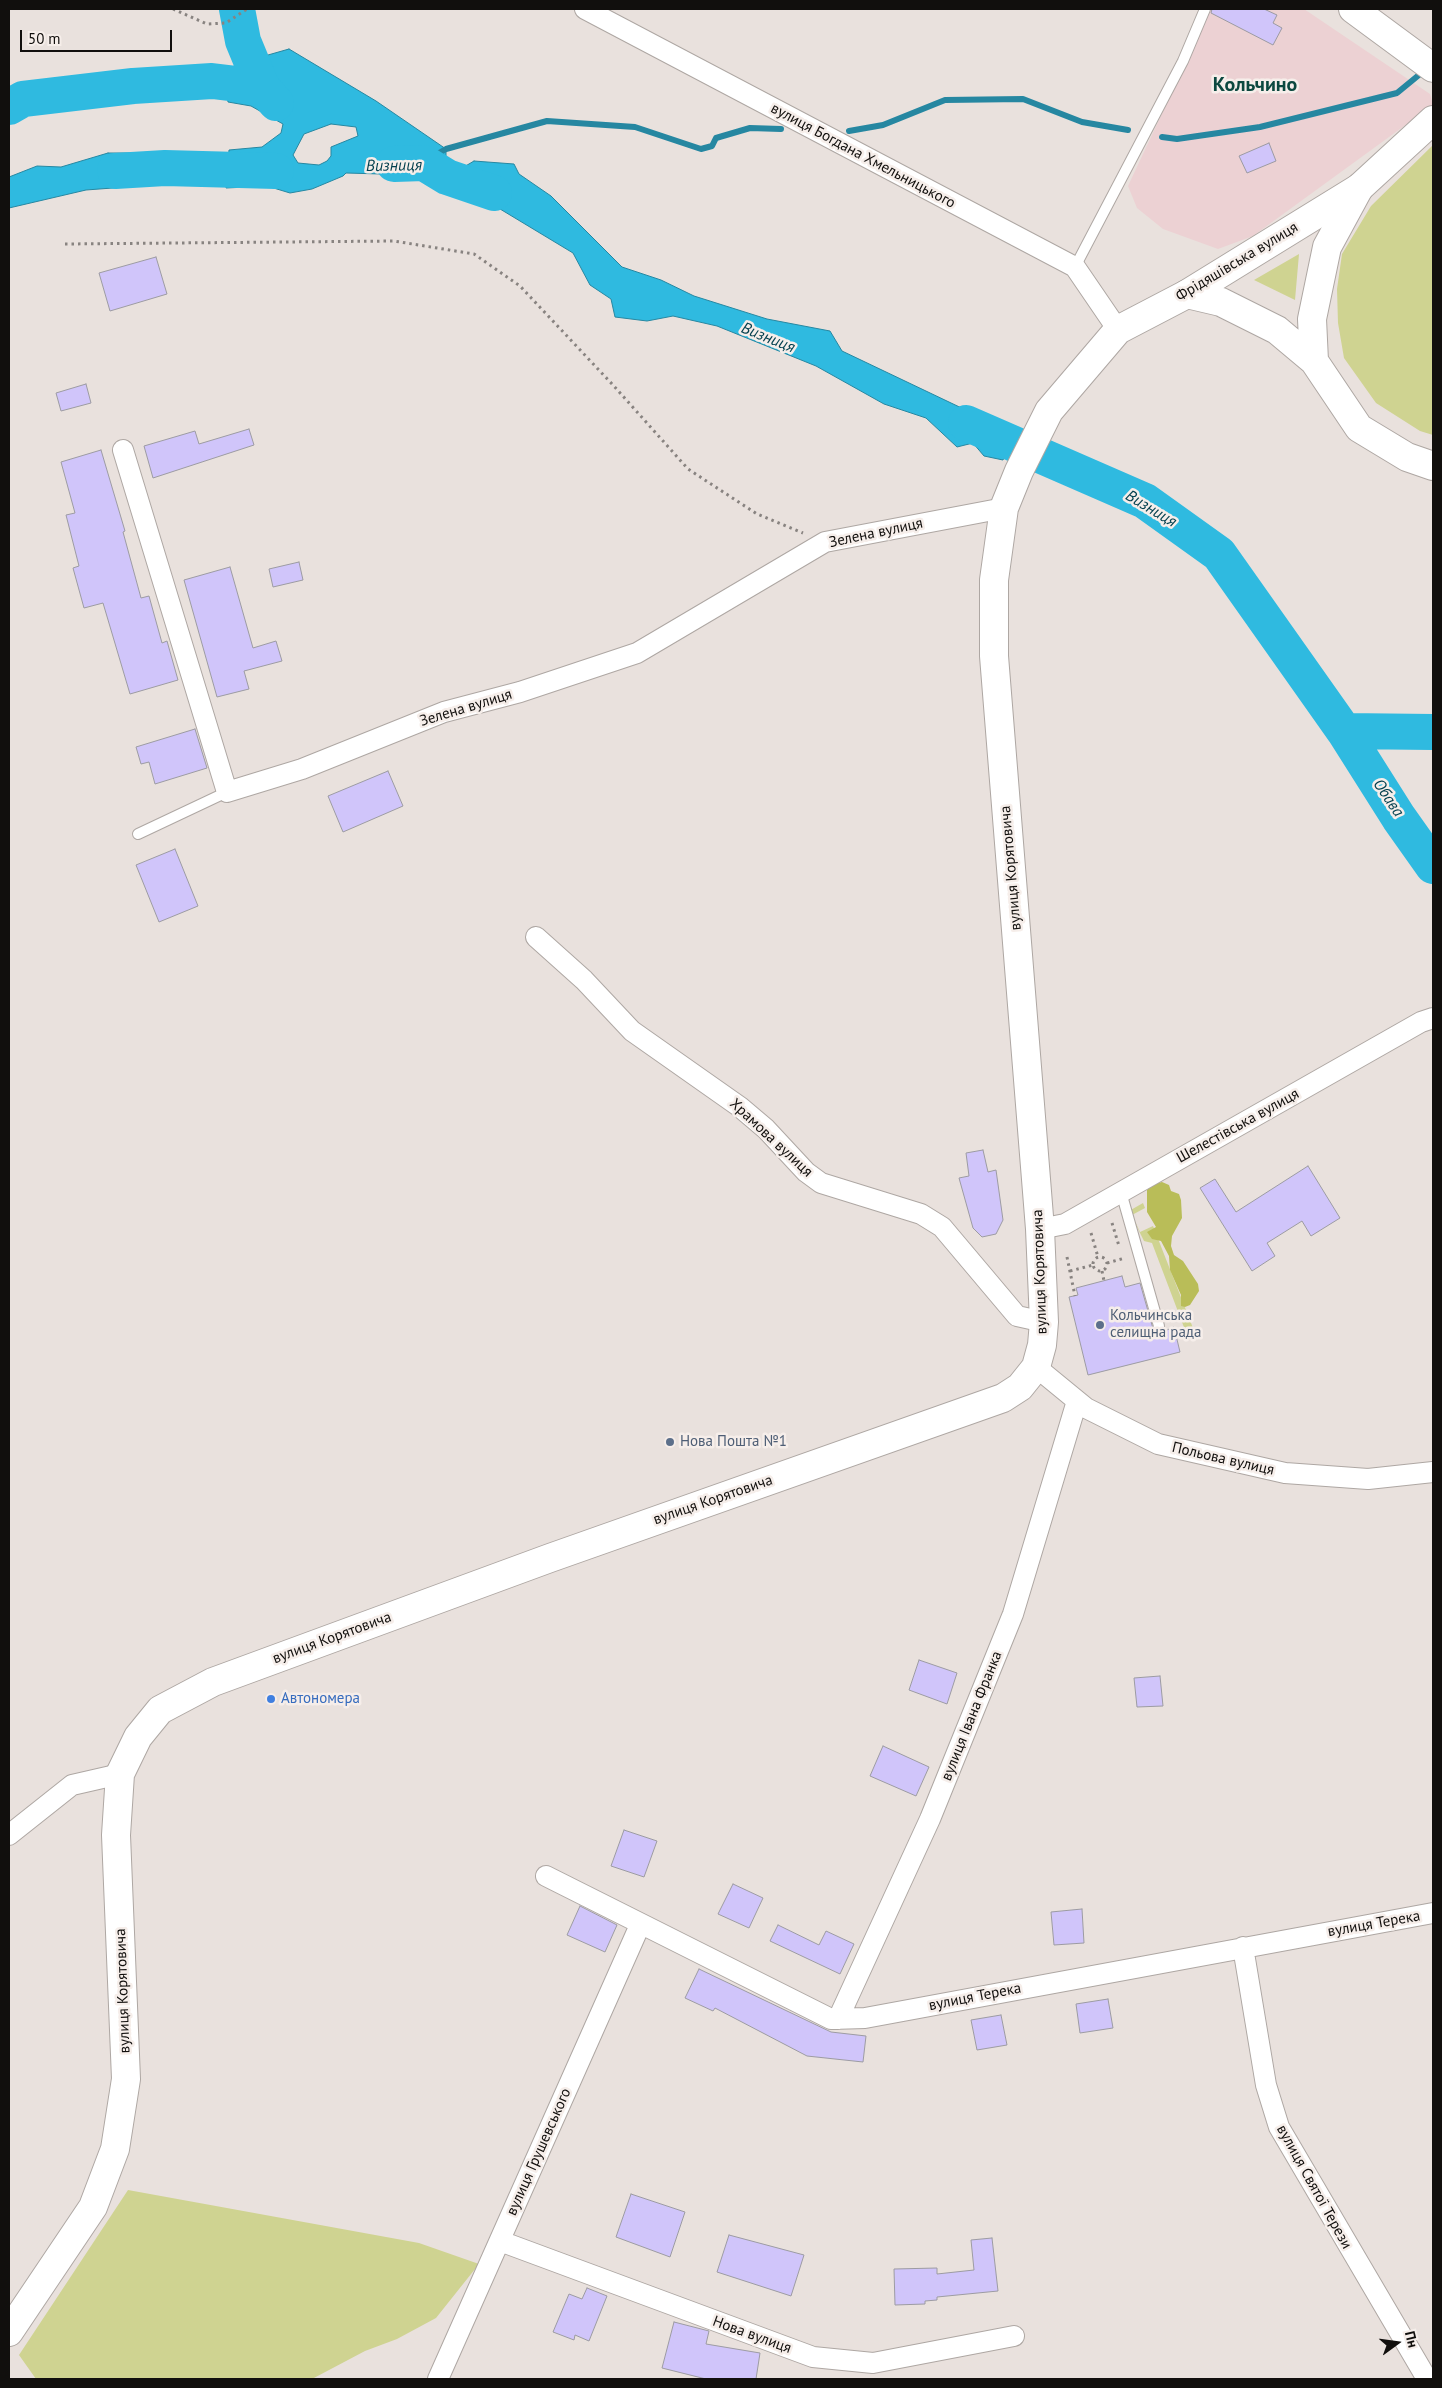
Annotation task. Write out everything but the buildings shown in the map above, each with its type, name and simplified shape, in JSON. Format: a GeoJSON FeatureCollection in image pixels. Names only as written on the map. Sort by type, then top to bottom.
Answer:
{"type":"FeatureCollection","features":[{"type":"Feature","properties":{"kind":"main road"},"geometry":{"type":"LineString","coordinates":[[1353,9],[1433,68]]}},
{"type":"Feature","properties":{"kind":"main road","name":"Фрідяшівська вулиця"},"geometry":{"type":"LineString","coordinates":[[1019,471],[1049,411],[1118,330],[1187,294],[1359,188],[1433,120]]}},
{"type":"Feature","properties":{"kind":"main road"},"geometry":{"type":"LineString","coordinates":[[1314,361],[1312,319],[1327,247],[1359,188]]}},
{"type":"Feature","properties":{"kind":"main road"},"geometry":{"type":"LineString","coordinates":[[1187,294],[1221,302],[1277,330],[1314,361],[1359,428],[1407,457],[1433,466]]}},
{"type":"Feature","properties":{"kind":"main road","name":"вулиця Корятовича"},"geometry":{"type":"LineString","coordinates":[[9,2332],[93,2207],[115,2149],[126,2079],[116,1835],[120,1774],[138,1737],[160,1710],[213,1682],[550,1558],[1003,1398],[1020,1387],[1036,1367],[1042,1345],[1044,1322],[1040,1229],[994,656],[994,580],[1004,508],[1019,471]]}},
{"type":"Feature","properties":{"kind":"street","name":"вулиця Богдана Хмельницького"},"geometry":{"type":"LineString","coordinates":[[585,9],[1075,267],[1118,330]]}},
{"type":"Feature","properties":{"kind":"street"},"geometry":{"type":"LineString","coordinates":[[123,450],[227,792]]}},
{"type":"Feature","properties":{"kind":"street","name":"Зелена вулиця"},"geometry":{"type":"LineString","coordinates":[[227,792],[302,769],[444,712],[520,692],[637,654],[825,542],[1004,508]]}},
{"type":"Feature","properties":{"kind":"street","name":"Храмова вулиця"},"geometry":{"type":"LineString","coordinates":[[536,937],[584,980],[632,1031],[740,1107],[766,1130],[806,1172],[821,1183],[922,1214],[942,1227],[1017,1316],[1044,1322]]}},
{"type":"Feature","properties":{"kind":"street","name":"Шелестівська вулиця"},"geometry":{"type":"LineString","coordinates":[[1040,1229],[1065,1224],[1421,1022],[1433,1018]]}},
{"type":"Feature","properties":{"kind":"street","name":"Польова вулиця"},"geometry":{"type":"LineString","coordinates":[[1036,1367],[1086,1408],[1158,1444],[1284,1473],[1368,1479],[1433,1472]]}},
{"type":"Feature","properties":{"kind":"street","name":"вулиця Івана Франка"},"geometry":{"type":"LineString","coordinates":[[838,2019],[930,1819],[1012,1614],[1077,1401]]}},
{"type":"Feature","properties":{"kind":"street"},"geometry":{"type":"LineString","coordinates":[[9,1835],[72,1786],[120,1774]]}},
{"type":"Feature","properties":{"kind":"street","name":"вулиця Терека"},"geometry":{"type":"LineString","coordinates":[[546,1876],[831,2020],[865,2018],[1433,1913]]}},
{"type":"Feature","properties":{"kind":"street","name":"вулиця Грушевського"},"geometry":{"type":"LineString","coordinates":[[438,2379],[640,1925]]}},
{"type":"Feature","properties":{"kind":"street","name":"вулиця Святої Терези"},"geometry":{"type":"LineString","coordinates":[[1243,1947],[1266,2085],[1279,2127],[1427,2379]]}},
{"type":"Feature","properties":{"kind":"street","name":"Нова вулиця"},"geometry":{"type":"LineString","coordinates":[[500,2240],[813,2357],[873,2363],[1014,2336]]}},
{"type":"Feature","properties":{"kind":"lane"},"geometry":{"type":"LineString","coordinates":[[1075,267],[1183,61],[1205,9]]}},
{"type":"Feature","properties":{"kind":"lane"},"geometry":{"type":"LineString","coordinates":[[138,834],[227,792]]}},
{"type":"Feature","properties":{"kind":"lane"},"geometry":{"type":"LineString","coordinates":[[1121,1192],[1159,1326]]}},
{"type":"Feature","properties":{"kind":"path"},"geometry":{"type":"LineString","coordinates":[[173,9],[207,24],[226,22],[247,9]]}},
{"type":"Feature","properties":{"kind":"path"},"geometry":{"type":"LineString","coordinates":[[65,244],[394,241],[474,254],[520,286],[613,384],[688,469],[757,514],[825,542]]}},
{"type":"Feature","properties":{"kind":"path"},"geometry":{"type":"LineString","coordinates":[[1122,1258],[1110,1224],[1128,1216]]}},
{"type":"Feature","properties":{"kind":"path"},"geometry":{"type":"LineString","coordinates":[[1084,1236],[1100,1229]]}},
{"type":"Feature","properties":{"kind":"path"},"geometry":{"type":"LineString","coordinates":[[1091,1233],[1098,1257]]}},
{"type":"Feature","properties":{"kind":"path"},"geometry":{"type":"LineString","coordinates":[[1065,1248],[1075,1296]]}},
{"type":"Feature","properties":{"kind":"path"},"geometry":{"type":"LineString","coordinates":[[1098,1257],[1104,1259],[1106,1263]]}},
{"type":"Feature","properties":{"kind":"path"},"geometry":{"type":"LineString","coordinates":[[1098,1257],[1094,1260],[1093,1265],[1096,1270],[1102,1271]]}},
{"type":"Feature","properties":{"kind":"path"},"geometry":{"type":"LineString","coordinates":[[1106,1263],[1129,1257]]}},
{"type":"Feature","properties":{"kind":"path"},"geometry":{"type":"LineString","coordinates":[[1102,1271],[1106,1267],[1106,1263]]}},
{"type":"Feature","properties":{"kind":"path"},"geometry":{"type":"LineString","coordinates":[[1070,1271],[1093,1265]]}},
{"type":"Feature","properties":{"kind":"path"},"geometry":{"type":"LineString","coordinates":[[1102,1271],[1104,1281]]}},
{"type":"Feature","properties":{"kind":"shaded area"},"geometry":{"type":"Polygon","coordinates":[[[1211,9],[1304,9],[1430,94],[1433,105],[1253,236],[1218,249],[1163,229],[1137,208],[1128,186],[1211,9]]]}},
{"type":"Feature","properties":{"kind":"green space"},"geometry":{"type":"Polygon","coordinates":[[[1433,145],[1433,435],[1420,431],[1376,403],[1344,358],[1338,323],[1337,289],[1342,254],[1371,206],[1433,145]]]}},
{"type":"Feature","properties":{"kind":"green space"},"geometry":{"type":"Polygon","coordinates":[[[1299,254],[1295,300],[1254,280],[1299,254]]]}},
{"type":"Feature","properties":{"kind":"green space"},"geometry":{"type":"Polygon","coordinates":[[[1162,1182],[1169,1185],[1171,1191],[1179,1194],[1181,1200],[1182,1218],[1172,1236],[1171,1246],[1174,1255],[1183,1261],[1198,1284],[1199,1291],[1190,1305],[1185,1307],[1181,1306],[1181,1295],[1170,1270],[1169,1256],[1161,1241],[1152,1239],[1147,1232],[1156,1227],[1147,1212],[1147,1190],[1154,1184],[1162,1182]]]}},
{"type":"Feature","properties":{"kind":"green space"},"geometry":{"type":"Polygon","coordinates":[[[1143,1203],[1145,1208],[1132,1215],[1140,1232],[1153,1226],[1193,1328],[1185,1330],[1152,1243],[1144,1241],[1129,1211],[1143,1203]]]}},
{"type":"Feature","properties":{"kind":"green space"},"geometry":{"type":"Polygon","coordinates":[[[128,2190],[419,2243],[479,2264],[436,2318],[397,2339],[365,2351],[312,2379],[36,2379],[19,2355],[128,2190]]]}},
{"type":"Feature","properties":{"kind":"water"},"geometry":{"type":"Polygon","coordinates":[[[289,49],[376,101],[446,149],[446,167],[433,181],[381,174],[346,173],[312,189],[290,193],[267,186],[226,188],[229,150],[262,147],[281,133],[283,124],[251,106],[228,102],[224,74],[243,72],[268,55],[289,49]],[[331,124],[304,134],[293,155],[298,163],[319,165],[327,161],[331,156],[331,147],[358,136],[356,127],[331,124]]]}},
{"type":"Feature","properties":{"kind":"water"},"geometry":{"type":"Polygon","coordinates":[[[108,153],[151,153],[165,168],[146,180],[126,187],[86,190],[9,208],[9,177],[37,166],[61,167],[108,153]]]}},
{"type":"Feature","properties":{"kind":"water"},"geometry":{"type":"Polygon","coordinates":[[[474,161],[514,164],[519,174],[551,196],[622,267],[661,280],[694,296],[767,319],[830,331],[842,351],[1014,433],[1003,460],[984,456],[973,443],[957,447],[926,418],[884,404],[816,366],[717,326],[673,316],[647,321],[615,317],[611,299],[590,285],[573,253],[447,177],[474,161]]]}},
{"type":"Feature","properties":{"kind":"waterway"},"geometry":{"type":"LineString","coordinates":[[237,9],[243,41],[262,87],[276,103]]}},
{"type":"Feature","properties":{"kind":"waterway"},"geometry":{"type":"LineString","coordinates":[[1162,137],[1177,139],[1260,127],[1397,93],[1425,70]]}},
{"type":"Feature","properties":{"kind":"waterway"},"geometry":{"type":"LineString","coordinates":[[9,107],[23,99],[133,86],[212,81],[262,87]]}},
{"type":"Feature","properties":{"kind":"waterway"},"geometry":{"type":"LineString","coordinates":[[849,131],[883,125],[945,100],[1023,99],[1082,122],[1128,130]]}},
{"type":"Feature","properties":{"kind":"waterway"},"geometry":{"type":"LineString","coordinates":[[439,153],[446,149],[547,121],[635,127],[701,149],[712,146],[716,138],[750,128],[781,129]]}},
{"type":"Feature","properties":{"kind":"waterway","name":"Визниця"},"geometry":{"type":"LineString","coordinates":[[394,164],[424,163],[447,177],[494,193]]}},
{"type":"Feature","properties":{"kind":"waterway","name":"Визниця"},"geometry":{"type":"LineString","coordinates":[[115,171],[165,168],[276,171]]}},
{"type":"Feature","properties":{"kind":"waterway","name":"Визниця"},"geometry":{"type":"LineString","coordinates":[[966,423],[1145,501],[1219,554],[1344,731],[1433,732]]}},
{"type":"Feature","properties":{"kind":"waterway","name":"Обава"},"geometry":{"type":"LineString","coordinates":[[1344,731],[1399,818],[1433,866]]}},
{"type":"Feature","properties":{"kind":"place","name":"Кольчинська селищна рада"},"geometry":{"type":"Point","coordinates":[1100,1325]}},
{"type":"Feature","properties":{"kind":"place","name":"Нова Пошта №1"},"geometry":{"type":"Point","coordinates":[670,1442]}},
{"type":"Feature","properties":{"kind":"place","name":"Автономера"},"geometry":{"type":"Point","coordinates":[271,1699]}},
{"type":"Feature","properties":{"kind":"district","name":"Кольчино"},"geometry":{"type":"Point","coordinates":[1255,85]}}]}
